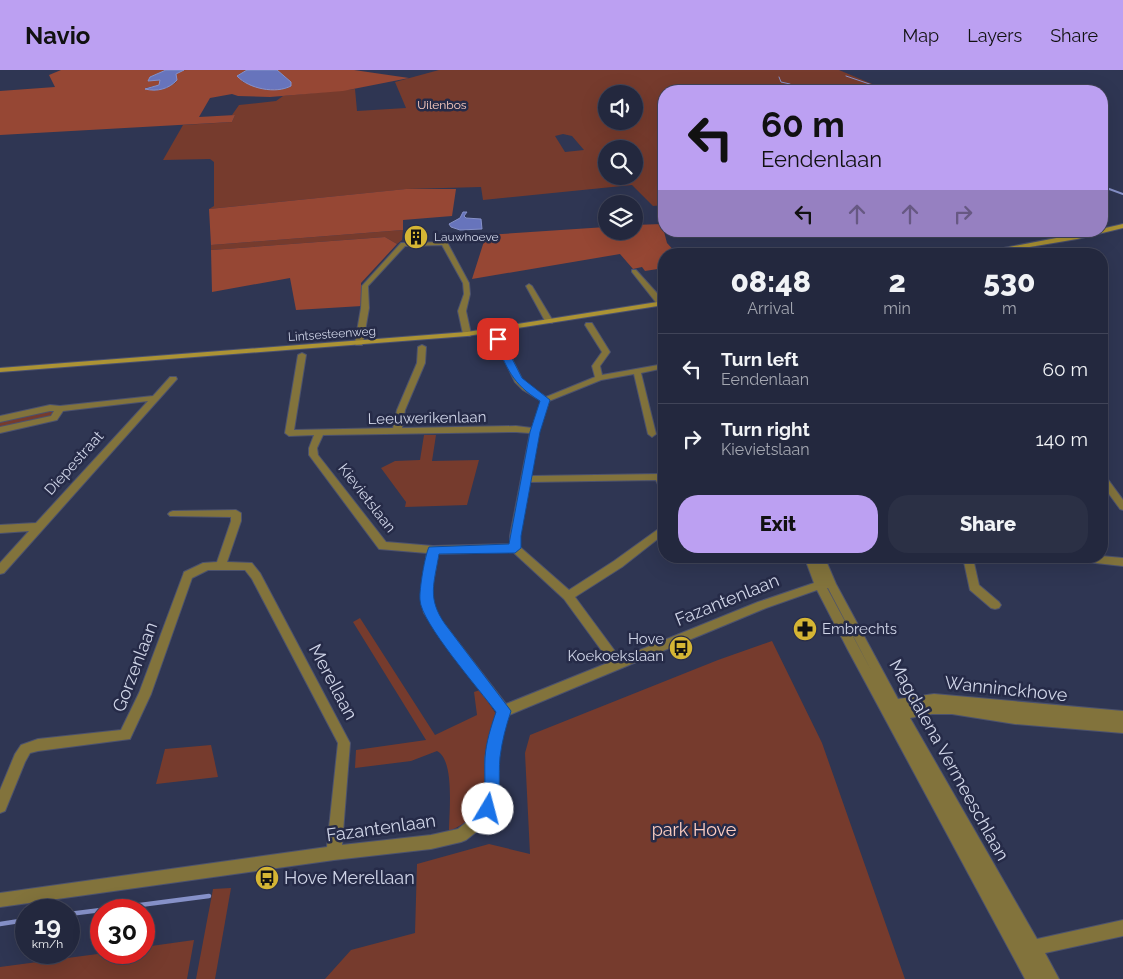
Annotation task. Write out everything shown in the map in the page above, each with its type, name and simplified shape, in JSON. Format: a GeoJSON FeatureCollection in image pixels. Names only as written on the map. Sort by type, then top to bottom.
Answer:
{"type":"FeatureCollection","features":[{"type":"Feature","properties":{"kind":"street"},"geometry":{"type":"LineString","coordinates":[[1108,230],[1123,226]]}},
{"type":"Feature","properties":{"kind":"street"},"geometry":{"type":"LineString","coordinates":[[1011,248],[1078,237]]}},
{"type":"Feature","properties":{"kind":"street"},"geometry":{"type":"LineString","coordinates":[[359,343],[365,308],[365,286],[403,244],[445,243],[466,283],[467,294],[462,311],[468,334]]}},
{"type":"Feature","properties":{"kind":"street"},"geometry":{"type":"LineString","coordinates":[[634,271],[658,298]]}},
{"type":"Feature","properties":{"kind":"street"},"geometry":{"type":"LineString","coordinates":[[529,286],[549,321]]}},
{"type":"Feature","properties":{"kind":"street","name":"Lintsesteenweg"},"geometry":{"type":"LineString","coordinates":[[0,370],[123,359],[468,334],[658,304]]}},
{"type":"Feature","properties":{"kind":"street"},"geometry":{"type":"LineString","coordinates":[[589,325],[606,352],[596,366],[600,378]]}},
{"type":"Feature","properties":{"kind":"street"},"geometry":{"type":"LineString","coordinates":[[498,339],[518,380],[526,388],[545,400]]}},
{"type":"Feature","properties":{"kind":"street"},"geometry":{"type":"LineString","coordinates":[[397,432],[400,410],[421,363],[422,347]]}},
{"type":"Feature","properties":{"kind":"street","name":"Leeuwerikenlaan"},"geometry":{"type":"LineString","coordinates":[[302,355],[288,429],[290,433],[319,434],[516,429],[535,432]]}},
{"type":"Feature","properties":{"kind":"street"},"geometry":{"type":"LineString","coordinates":[[545,400],[600,378],[658,367]]}},
{"type":"Feature","properties":{"kind":"street"},"geometry":{"type":"LineString","coordinates":[[637,371],[652,434]]}},
{"type":"Feature","properties":{"kind":"street","name":"Diepestraat"},"geometry":{"type":"LineString","coordinates":[[0,570],[173,379]]}},
{"type":"Feature","properties":{"kind":"street"},"geometry":{"type":"LineString","coordinates":[[0,419],[50,408],[60,409],[154,398]]}},
{"type":"Feature","properties":{"kind":"street"},"geometry":{"type":"LineString","coordinates":[[545,400],[535,432],[528,479],[515,536],[515,548],[568,596],[617,663]]}},
{"type":"Feature","properties":{"kind":"street"},"geometry":{"type":"LineString","coordinates":[[0,430],[54,418],[60,409]]}},
{"type":"Feature","properties":{"kind":"street","name":"Kievietslaan"},"geometry":{"type":"LineString","coordinates":[[319,434],[313,448],[314,455],[383,546],[433,550],[515,548]]}},
{"type":"Feature","properties":{"kind":"street"},"geometry":{"type":"LineString","coordinates":[[528,479],[658,477]]}},
{"type":"Feature","properties":{"kind":"street"},"geometry":{"type":"LineString","coordinates":[[1108,486],[1123,507]]}},
{"type":"Feature","properties":{"kind":"street"},"geometry":{"type":"LineString","coordinates":[[173,514],[236,513],[236,521],[221,565]]}},
{"type":"Feature","properties":{"kind":"street"},"geometry":{"type":"LineString","coordinates":[[0,529],[37,527]]}},
{"type":"Feature","properties":{"kind":"street"},"geometry":{"type":"LineString","coordinates":[[568,596],[618,564],[658,533]]}},
{"type":"Feature","properties":{"kind":"street"},"geometry":{"type":"LineString","coordinates":[[433,550],[426,595],[430,613],[504,711]]}},
{"type":"Feature","properties":{"kind":"street"},"geometry":{"type":"LineString","coordinates":[[1108,560],[1123,562]]}},
{"type":"Feature","properties":{"kind":"street","name":"Magdalena Vermeeschlaan"},"geometry":{"type":"LineString","coordinates":[[813,563],[1027,950],[1051,979]]}},
{"type":"Feature","properties":{"kind":"street","name":"Magdalena Vermeeschlaan"},"geometry":{"type":"LineString","coordinates":[[821,563],[826,585]]}},
{"type":"Feature","properties":{"kind":"street"},"geometry":{"type":"LineString","coordinates":[[969,563],[974,587],[994,604]]}},
{"type":"Feature","properties":{"kind":"street","name":"Gorzenlaan"},"geometry":{"type":"LineString","coordinates":[[0,806],[20,758],[26,749],[38,745],[125,735],[145,694],[188,575],[200,568],[221,565]]}},
{"type":"Feature","properties":{"kind":"street","name":"Merellaan"},"geometry":{"type":"LineString","coordinates":[[221,565],[248,566],[254,572],[344,743],[334,853]]}},
{"type":"Feature","properties":{"kind":"street","name":"Fazantenlaan"},"geometry":{"type":"LineString","coordinates":[[0,900],[334,853],[432,842],[461,835],[479,821],[492,801],[494,745],[504,711],[762,605],[826,585]]}},
{"type":"Feature","properties":{"kind":"street","name":"Wanninckhove"},"geometry":{"type":"LineString","coordinates":[[893,710],[934,699],[1123,717]]}},
{"type":"Feature","properties":{"kind":"street","name":"Wanninckhove"},"geometry":{"type":"LineString","coordinates":[[893,710],[952,709],[1015,718],[1123,727]]}},
{"type":"Feature","properties":{"kind":"street"},"geometry":{"type":"LineString","coordinates":[[1027,950],[1123,928]]}},
{"type":"Feature","properties":{"kind":"street","name":"Magdalena Vermeeschlaan"},"geometry":{"type":"LineString","coordinates":[[1027,950],[1034,979]]}},
{"type":"Feature","properties":{"kind":"green space","name":"Uilenbos"},"geometry":{"type":"Polygon","coordinates":[[[439,70],[839,70],[875,85],[658,85],[658,206],[653,206],[632,185],[483,200],[481,187],[407,189],[209,209],[214,206],[214,162],[210,159],[163,160],[183,125],[232,122],[235,115],[232,115],[239,105],[276,101],[283,96],[355,89],[357,111],[406,108],[395,82],[439,70]],[[563,134],[555,136],[565,152],[584,150],[572,136],[563,134]]]}},
{"type":"Feature","properties":{"kind":"green space"},"geometry":{"type":"Polygon","coordinates":[[[403,230],[402,240],[397,244],[385,237],[211,250],[211,245],[403,230]]]}},
{"type":"Feature","properties":{"kind":"green space"},"geometry":{"type":"Polygon","coordinates":[[[46,411],[56,411],[47,418],[0,428],[0,420],[46,411]]]}},
{"type":"Feature","properties":{"kind":"green space"},"geometry":{"type":"Polygon","coordinates":[[[424,435],[436,435],[432,461],[479,460],[467,505],[405,507],[406,502],[381,468],[395,461],[420,460],[424,435]]]}},
{"type":"Feature","properties":{"kind":"green space"},"geometry":{"type":"Polygon","coordinates":[[[360,618],[435,735],[477,715],[474,692],[480,690],[496,714],[488,744],[484,797],[474,815],[449,831],[449,776],[443,756],[437,751],[411,761],[355,768],[356,750],[426,740],[353,622],[360,618]]]}},
{"type":"Feature","properties":{"kind":"green space","name":"park Hove"},"geometry":{"type":"Polygon","coordinates":[[[772,641],[822,743],[905,979],[325,979],[351,950],[415,933],[417,864],[489,844],[530,854],[525,753],[530,735],[718,660],[772,641]]]}},
{"type":"Feature","properties":{"kind":"green space"},"geometry":{"type":"Polygon","coordinates":[[[211,745],[218,777],[156,784],[165,749],[211,745]]]}},
{"type":"Feature","properties":{"kind":"green space"},"geometry":{"type":"Polygon","coordinates":[[[231,888],[215,979],[196,979],[213,889],[231,888]]]}},
{"type":"Feature","properties":{"kind":"green space"},"geometry":{"type":"Polygon","coordinates":[[[194,940],[187,979],[0,979],[0,967],[22,964],[80,964],[80,956],[90,955],[90,964],[155,964],[155,945],[194,940]]]}},
{"type":"Feature","properties":{"kind":"shaded area"},"geometry":{"type":"Polygon","coordinates":[[[61,70],[166,70],[150,77],[148,81],[161,80],[159,85],[146,88],[153,90],[165,88],[176,82],[175,74],[184,70],[247,70],[238,75],[243,82],[267,89],[285,89],[291,86],[291,82],[277,70],[354,70],[409,78],[343,91],[270,97],[238,96],[232,94],[210,98],[199,117],[235,115],[232,122],[0,135],[0,91],[55,87],[49,75],[61,70]]]}},
{"type":"Feature","properties":{"kind":"shaded area"},"geometry":{"type":"Polygon","coordinates":[[[406,189],[456,189],[452,216],[403,220],[403,230],[211,245],[209,209],[406,189]]]}},
{"type":"Feature","properties":{"kind":"shaded area"},"geometry":{"type":"Polygon","coordinates":[[[658,224],[658,237],[665,237],[667,243],[672,248],[658,248],[658,269],[645,271],[642,267],[633,269],[620,254],[472,279],[486,235],[598,228],[598,240],[643,240],[643,225],[658,224]]]}},
{"type":"Feature","properties":{"kind":"shaded area"},"geometry":{"type":"Polygon","coordinates":[[[385,237],[397,244],[361,283],[362,306],[296,310],[290,278],[212,292],[211,250],[385,237]]]}},
{"type":"Feature","properties":{"kind":"water"},"geometry":{"type":"Polygon","coordinates":[[[166,70],[184,70],[176,74],[177,80],[167,88],[158,90],[145,89],[159,85],[160,80],[148,81],[150,77],[166,70]]]}},
{"type":"Feature","properties":{"kind":"water"},"geometry":{"type":"Polygon","coordinates":[[[247,70],[277,70],[291,82],[291,86],[278,90],[255,87],[237,76],[247,70]]]}},
{"type":"Feature","properties":{"kind":"water"},"geometry":{"type":"Polygon","coordinates":[[[463,212],[467,212],[464,216],[466,218],[481,219],[482,229],[460,230],[451,227],[449,224],[460,218],[463,212]]]}},
{"type":"Feature","properties":{"kind":"waterway"},"geometry":{"type":"LineString","coordinates":[[846,76],[872,85]]}},
{"type":"Feature","properties":{"kind":"waterway"},"geometry":{"type":"LineString","coordinates":[[779,77],[781,82],[791,85]]}},
{"type":"Feature","properties":{"kind":"waterway"},"geometry":{"type":"LineString","coordinates":[[1108,189],[1123,194]]}},
{"type":"Feature","properties":{"kind":"waterway"},"geometry":{"type":"LineString","coordinates":[[155,903],[209,896]]}},
{"type":"Feature","properties":{"kind":"waterway"},"geometry":{"type":"LineString","coordinates":[[80,913],[90,911]]}},
{"type":"Feature","properties":{"kind":"waterway"},"geometry":{"type":"LineString","coordinates":[[0,924],[15,922]]}},
{"type":"Feature","properties":{"kind":"place","name":"Lauwhoeve"},"geometry":{"type":"Point","coordinates":[416,237]}},
{"type":"Feature","properties":{"kind":"place","name":"Embrechts"},"geometry":{"type":"Point","coordinates":[805,629]}},
{"type":"Feature","properties":{"kind":"place","name":"Hove Koekoekslaan"},"geometry":{"type":"Point","coordinates":[681,648]}},
{"type":"Feature","properties":{"kind":"place","name":"Hove Merellaan"},"geometry":{"type":"Point","coordinates":[267,878]}},
{"type":"Feature","properties":{"kind":"route"},"geometry":{"type":"LineString","coordinates":[[488,809],[492,801],[492,758],[496,735],[504,711],[440,628],[430,613],[426,595],[433,550],[515,548],[515,536],[528,479],[535,432],[545,400],[526,388],[518,380],[498,339]]}}]}
